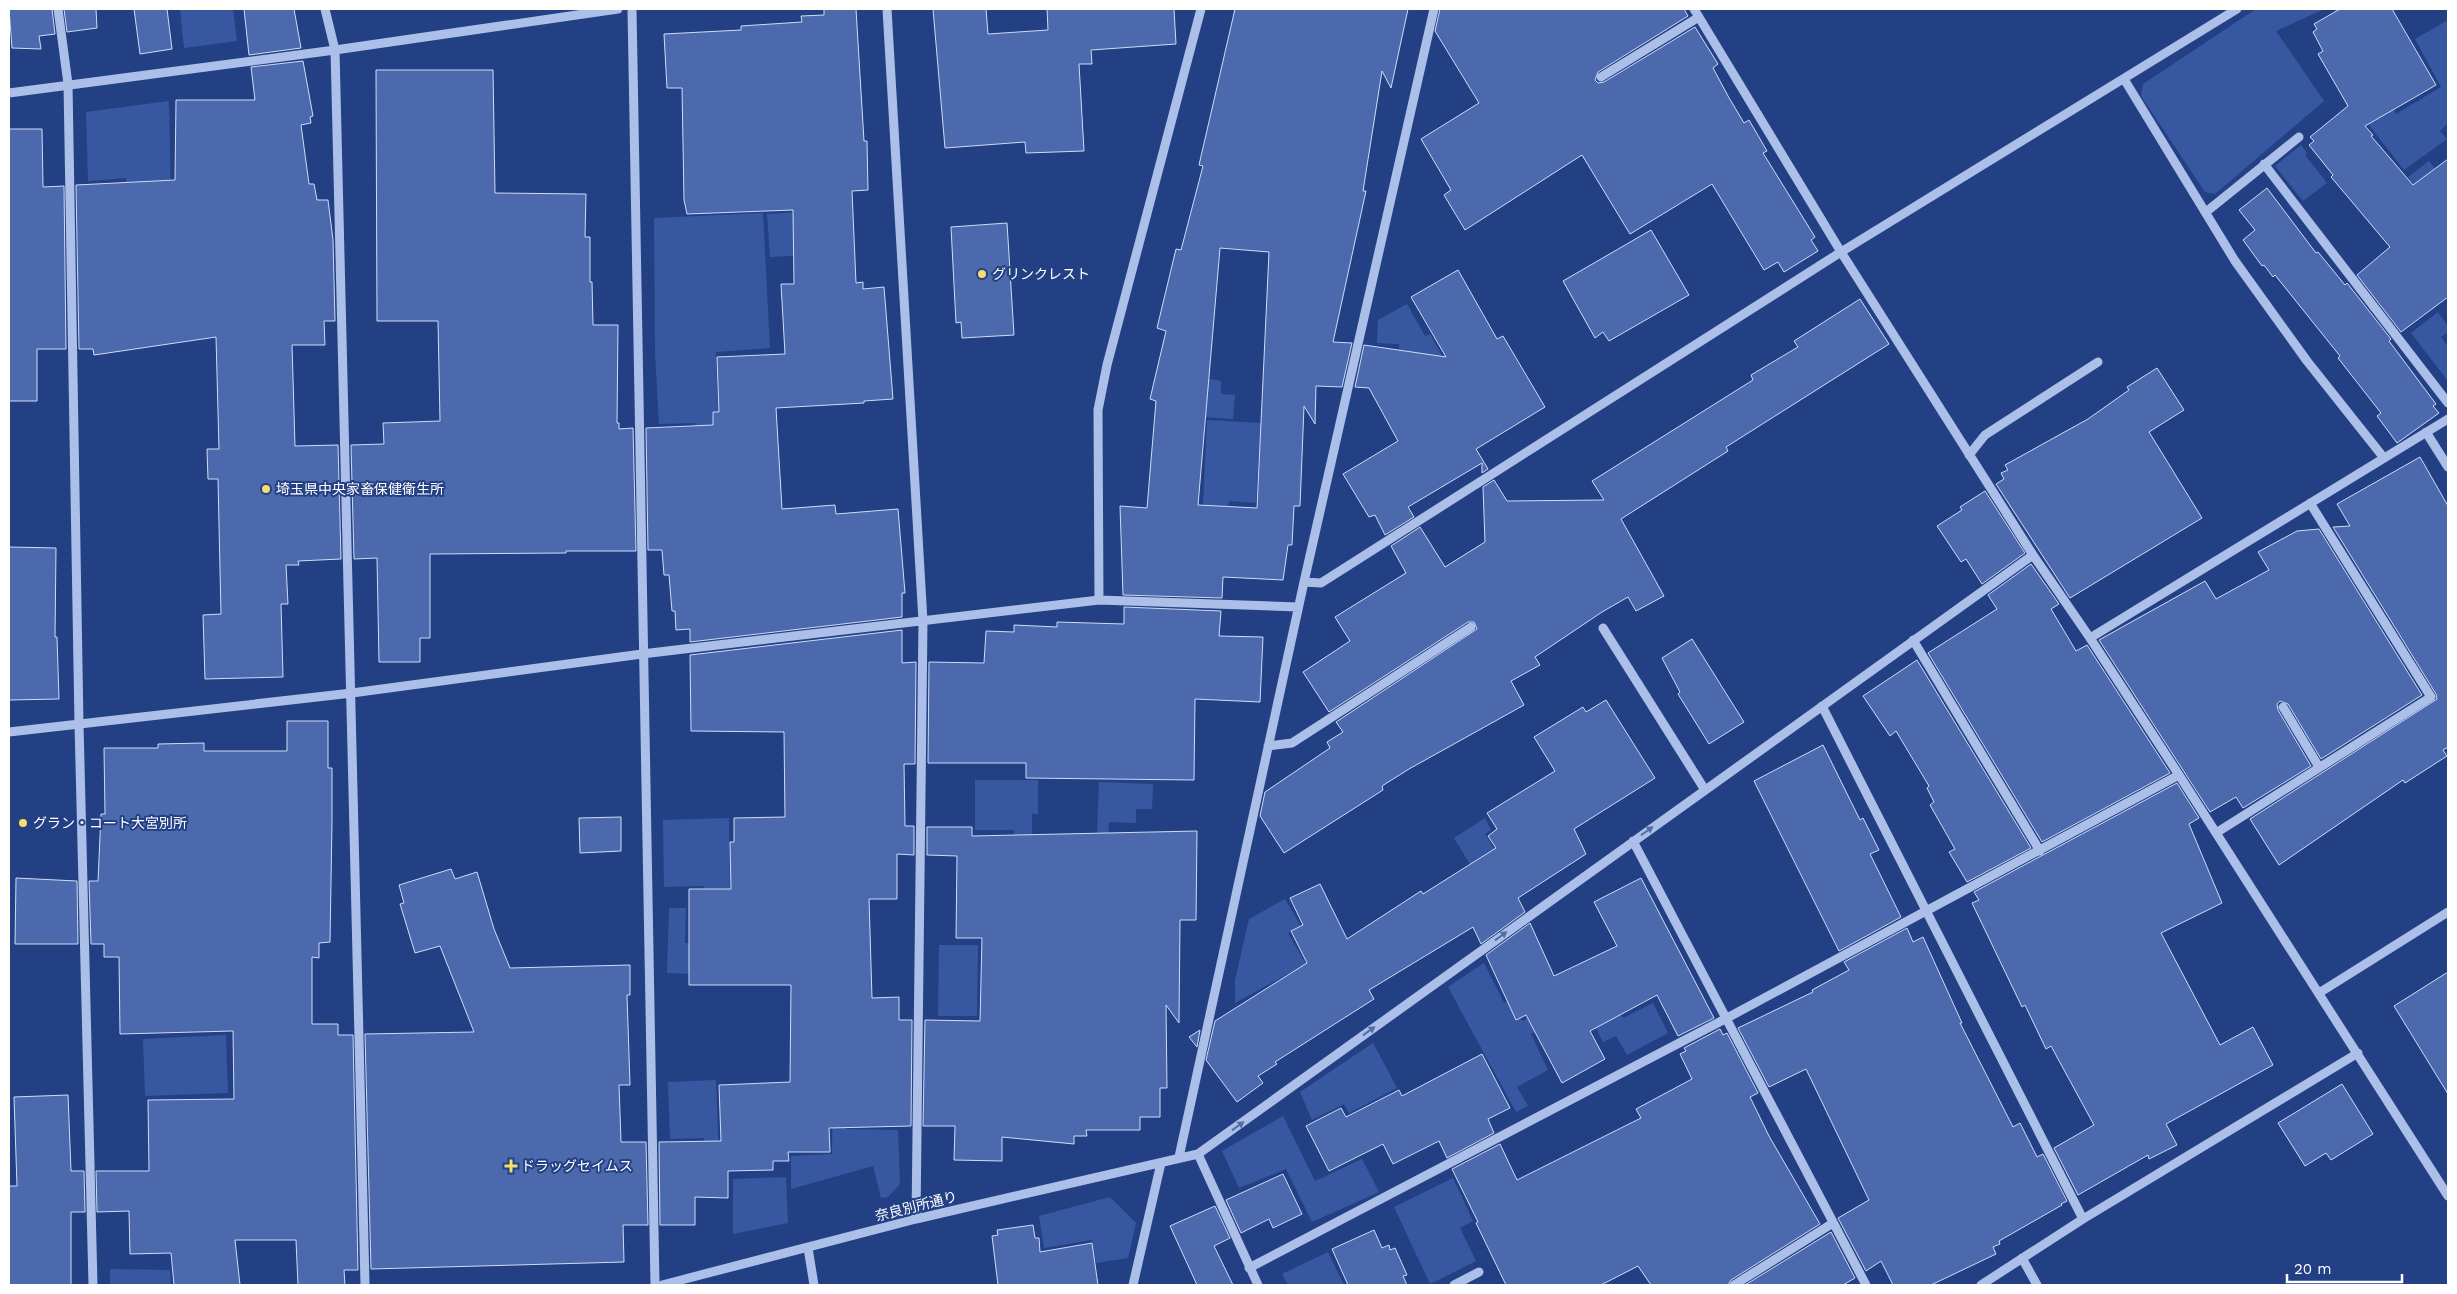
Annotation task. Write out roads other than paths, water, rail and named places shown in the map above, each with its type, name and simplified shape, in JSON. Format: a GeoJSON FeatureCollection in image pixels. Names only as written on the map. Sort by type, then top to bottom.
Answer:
{"type":"FeatureCollection","features":[{"type":"Feature","properties":{"kind":"street"},"geometry":{"type":"LineString","coordinates":[[58,9],[68,84],[79,724],[92,1285]]}},
{"type":"Feature","properties":{"kind":"street"},"geometry":{"type":"LineString","coordinates":[[325,9],[335,50],[365,1285]]}},
{"type":"Feature","properties":{"kind":"street"},"geometry":{"type":"LineString","coordinates":[[9,93],[335,50],[618,9]]}},
{"type":"Feature","properties":{"kind":"street"},"geometry":{"type":"LineString","coordinates":[[632,9],[642,654],[655,1285]]}},
{"type":"Feature","properties":{"kind":"street"},"geometry":{"type":"LineString","coordinates":[[887,9],[923,621],[916,1219]]}},
{"type":"Feature","properties":{"kind":"street"},"geometry":{"type":"LineString","coordinates":[[1099,600],[1098,410],[1107,365],[1201,9]]}},
{"type":"Feature","properties":{"kind":"street"},"geometry":{"type":"LineString","coordinates":[[1179,1158],[1298,608],[1434,9]]}},
{"type":"Feature","properties":{"kind":"street"},"geometry":{"type":"LineString","coordinates":[[1694,9],[1841,252],[2033,555],[2090,638],[2179,775],[2358,1052],[2448,1196]]}},
{"type":"Feature","properties":{"kind":"street"},"geometry":{"type":"LineString","coordinates":[[1304,582],[1321,583],[1841,252],[2238,9]]}},
{"type":"Feature","properties":{"kind":"street"},"geometry":{"type":"LineString","coordinates":[[1601,77],[1699,17]]}},
{"type":"Feature","properties":{"kind":"street"},"geometry":{"type":"LineString","coordinates":[[2124,80],[2236,261],[2307,361],[2384,458]]}},
{"type":"Feature","properties":{"kind":"street"},"geometry":{"type":"LineString","coordinates":[[2206,212],[2299,137]]}},
{"type":"Feature","properties":{"kind":"street"},"geometry":{"type":"LineString","coordinates":[[2264,164],[2448,403]]}},
{"type":"Feature","properties":{"kind":"street"},"geometry":{"type":"LineString","coordinates":[[1970,455],[1986,435],[2098,362]]}},
{"type":"Feature","properties":{"kind":"street"},"geometry":{"type":"LineString","coordinates":[[2090,638],[2448,420]]}},
{"type":"Feature","properties":{"kind":"street"},"geometry":{"type":"LineString","coordinates":[[2426,432],[2448,467]]}},
{"type":"Feature","properties":{"kind":"street"},"geometry":{"type":"LineString","coordinates":[[2216,833],[2430,697],[2310,503]]}},
{"type":"Feature","properties":{"kind":"street"},"geometry":{"type":"LineString","coordinates":[[1258,1285],[1198,1154],[2033,555]]}},
{"type":"Feature","properties":{"kind":"street"},"geometry":{"type":"LineString","coordinates":[[9,732],[352,693],[642,654],[1099,600],[1298,608]]}},
{"type":"Feature","properties":{"kind":"street"},"geometry":{"type":"LineString","coordinates":[[1268,746],[1292,742],[1471,627]]}},
{"type":"Feature","properties":{"kind":"street"},"geometry":{"type":"LineString","coordinates":[[1603,628],[1705,790]]}},
{"type":"Feature","properties":{"kind":"street"},"geometry":{"type":"LineString","coordinates":[[1914,640],[2040,851]]}},
{"type":"Feature","properties":{"kind":"street"},"geometry":{"type":"LineString","coordinates":[[1822,706],[1925,912],[2083,1219]]}},
{"type":"Feature","properties":{"kind":"street"},"geometry":{"type":"LineString","coordinates":[[2283,707],[2320,767]]}},
{"type":"Feature","properties":{"kind":"street"},"geometry":{"type":"LineString","coordinates":[[1249,1268],[1727,1018],[2179,775]]}},
{"type":"Feature","properties":{"kind":"street"},"geometry":{"type":"LineString","coordinates":[[1633,841],[1866,1285]]}},
{"type":"Feature","properties":{"kind":"street"},"geometry":{"type":"LineString","coordinates":[[2319,993],[2448,912]]}},
{"type":"Feature","properties":{"kind":"street"},"geometry":{"type":"LineString","coordinates":[[1981,1285],[2083,1219],[2358,1052]]}},
{"type":"Feature","properties":{"kind":"street","name":"奈良別所通り"},"geometry":{"type":"LineString","coordinates":[[662,1285],[916,1219],[1198,1154]]}},
{"type":"Feature","properties":{"kind":"street"},"geometry":{"type":"LineString","coordinates":[[1133,1285],[1161,1162]]}},
{"type":"Feature","properties":{"kind":"street"},"geometry":{"type":"LineString","coordinates":[[1734,1285],[1833,1223]]}},
{"type":"Feature","properties":{"kind":"street"},"geometry":{"type":"LineString","coordinates":[[808,1248],[814,1285]]}},
{"type":"Feature","properties":{"kind":"street"},"geometry":{"type":"LineString","coordinates":[[2022,1258],[2036,1285]]}},
{"type":"Feature","properties":{"kind":"street"},"geometry":{"type":"LineString","coordinates":[[1454,1285],[1479,1272]]}},
{"type":"Feature","properties":{"kind":"place","name":"グリンクレスト"},"geometry":{"type":"Point","coordinates":[982,274]}},
{"type":"Feature","properties":{"kind":"place","name":"埼玉県中央家畜保健衛生所"},"geometry":{"type":"Point","coordinates":[266,489]}},
{"type":"Feature","properties":{"kind":"place","name":"グラン・コート大宮別所"},"geometry":{"type":"Point","coordinates":[23,823]}},
{"type":"Feature","properties":{"kind":"place","name":"ドラッグセイムス"},"geometry":{"type":"Point","coordinates":[511,1166]}}]}
